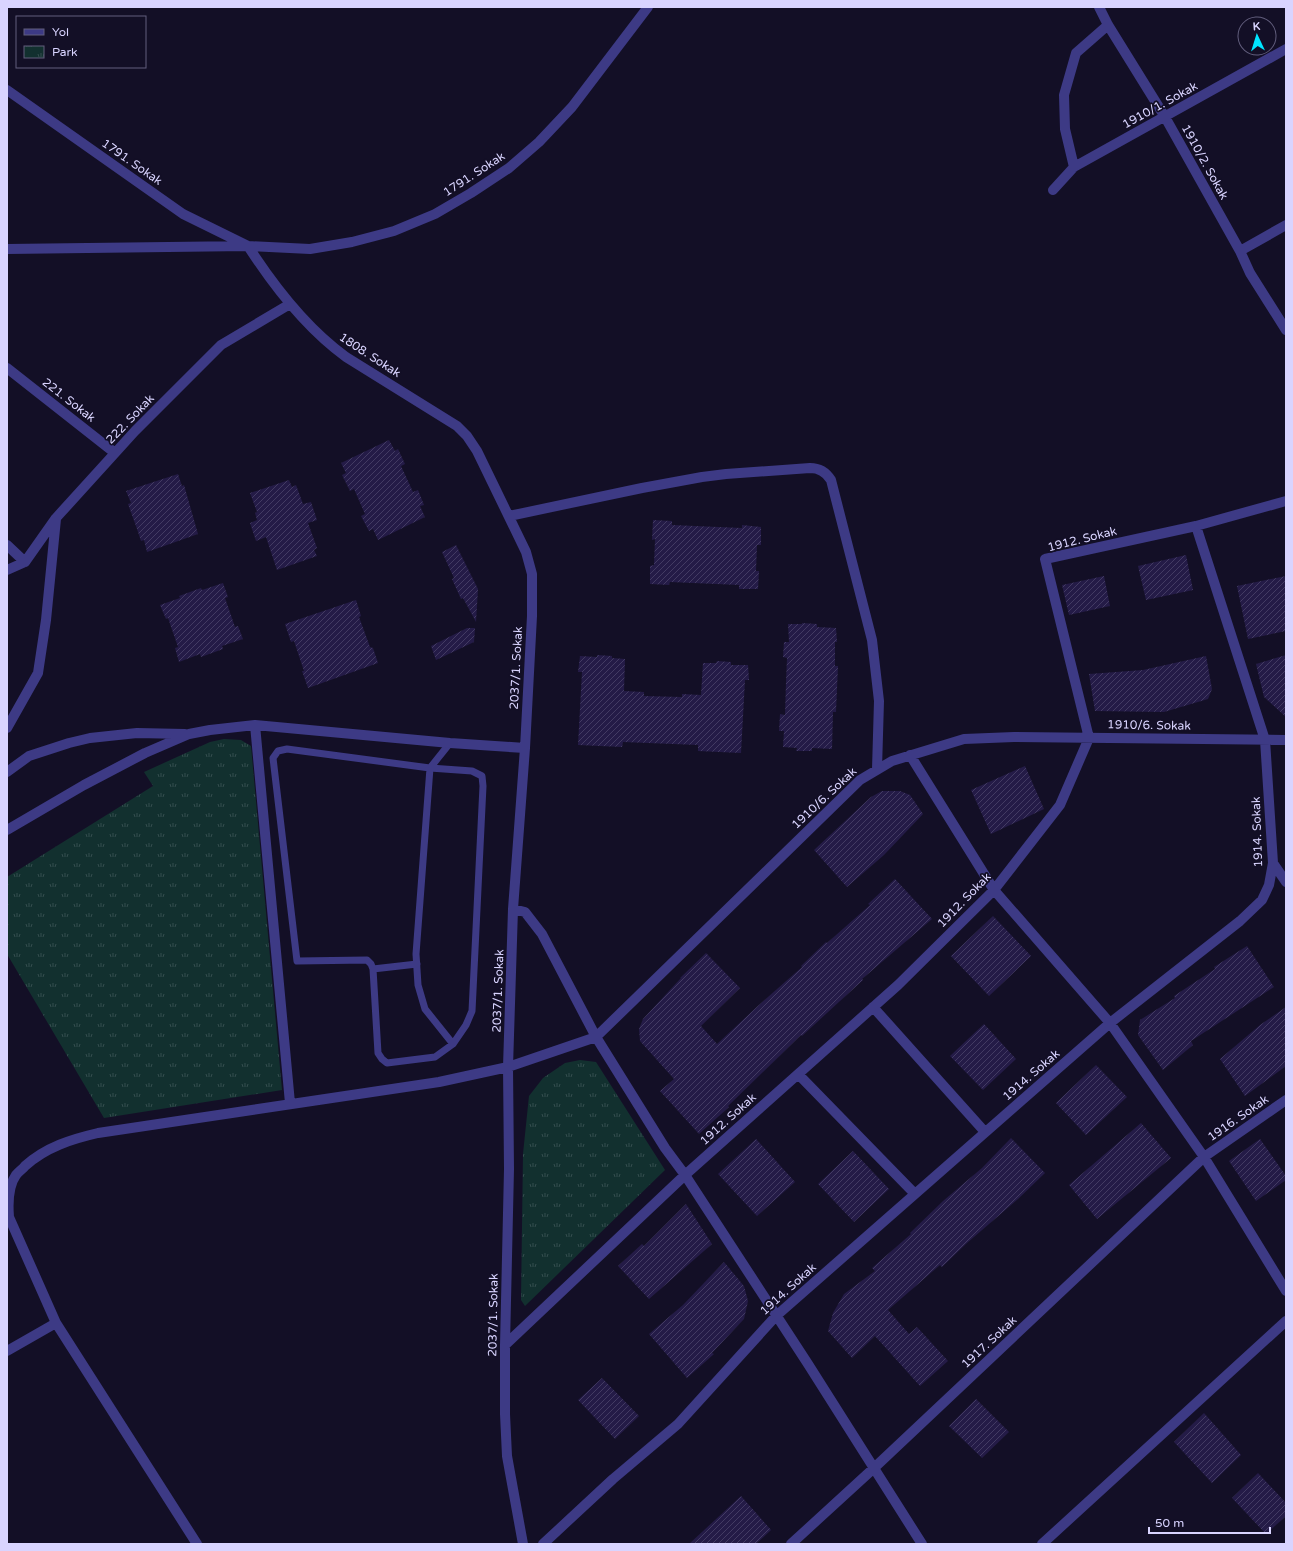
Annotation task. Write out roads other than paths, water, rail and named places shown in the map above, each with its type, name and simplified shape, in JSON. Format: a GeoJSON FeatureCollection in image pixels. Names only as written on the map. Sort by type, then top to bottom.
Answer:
{"type":"FeatureCollection","features":[{"type":"Feature","properties":{"kind":"street","name":"1791. Sokak"},"geometry":{"type":"LineString","coordinates":[[7,249],[248,246],[310,249],[352,242],[394,231],[435,214],[509,168],[548,132],[572,107],[648,7]]}},
{"type":"Feature","properties":{"kind":"street","name":"1910/2. Sokak"},"geometry":{"type":"LineString","coordinates":[[1102,8],[1108,25],[1165,117],[1240,251],[1250,273],[1286,330]]}},
{"type":"Feature","properties":{"kind":"street"},"geometry":{"type":"LineString","coordinates":[[1074,167],[1065,129],[1064,95],[1076,52],[1108,25]]}},
{"type":"Feature","properties":{"kind":"street","name":"1910/1. Sokak"},"geometry":{"type":"LineString","coordinates":[[1053,190],[1074,167],[1286,49]]}},
{"type":"Feature","properties":{"kind":"street","name":"1791. Sokak"},"geometry":{"type":"LineString","coordinates":[[7,90],[184,214],[248,246]]}},
{"type":"Feature","properties":{"kind":"street"},"geometry":{"type":"LineString","coordinates":[[1240,251],[1286,225]]}},
{"type":"Feature","properties":{"kind":"street","name":"1808. Sokak"},"geometry":{"type":"LineString","coordinates":[[248,246],[268,277],[290,304],[330,346],[457,426],[467,436],[477,451]]}},
{"type":"Feature","properties":{"kind":"street","name":"222. Sokak"},"geometry":{"type":"LineString","coordinates":[[25,562],[56,518],[115,453],[221,344],[290,304]]}},
{"type":"Feature","properties":{"kind":"street","name":"221. Sokak"},"geometry":{"type":"LineString","coordinates":[[7,368],[115,453]]}},
{"type":"Feature","properties":{"kind":"street","name":"2037/1. Sokak"},"geometry":{"type":"LineString","coordinates":[[477,451],[526,552],[532,574],[532,616],[525,748],[513,910],[508,1067],[509,1169],[505,1345],[505,1414],[508,1456],[522,1544]]}},
{"type":"Feature","properties":{"kind":"street"},"geometry":{"type":"LineString","coordinates":[[509,516],[642,488],[714,476],[810,468],[815,468],[824,472],[831,480],[872,640],[879,701],[877,769]]}},
{"type":"Feature","properties":{"kind":"street","name":"1912. Sokak"},"geometry":{"type":"LineString","coordinates":[[505,1345],[685,1175],[898,985],[994,890],[1060,805],[1089,738],[1045,559],[1196,526],[1286,500]]}},
{"type":"Feature","properties":{"kind":"street"},"geometry":{"type":"LineString","coordinates":[[7,728],[38,673],[46,620],[56,518]]}},
{"type":"Feature","properties":{"kind":"street","name":"1914. Sokak"},"geometry":{"type":"LineString","coordinates":[[543,1544],[613,1479],[678,1424],[776,1316],[1110,1023],[1234,926],[1262,900],[1270,885],[1273,863],[1264,740],[1196,526]]}},
{"type":"Feature","properties":{"kind":"street"},"geometry":{"type":"LineString","coordinates":[[7,545],[25,562],[7,570]]}},
{"type":"Feature","properties":{"kind":"street"},"geometry":{"type":"LineString","coordinates":[[7,772],[29,756],[69,742],[90,738],[137,733],[188,734],[255,725],[525,748]]}},
{"type":"Feature","properties":{"kind":"street"},"geometry":{"type":"LineString","coordinates":[[255,725],[290,1103]]}},
{"type":"Feature","properties":{"kind":"street"},"geometry":{"type":"LineString","coordinates":[[7,830],[84,785],[145,753],[188,734]]}},
{"type":"Feature","properties":{"kind":"street","name":"1910/6. Sokak"},"geometry":{"type":"LineString","coordinates":[[596,1037],[860,780],[892,761],[964,740],[1014,737],[1286,740]]}},
{"type":"Feature","properties":{"kind":"street"},"geometry":{"type":"LineString","coordinates":[[910,755],[994,890],[1110,1023],[1204,1157],[1286,1291]]}},
{"type":"Feature","properties":{"kind":"street"},"geometry":{"type":"LineString","coordinates":[[1273,863],[1286,882]]}},
{"type":"Feature","properties":{"kind":"street"},"geometry":{"type":"LineString","coordinates":[[513,910],[525,912],[542,934],[596,1037],[665,1148],[685,1175],[922,1544]]}},
{"type":"Feature","properties":{"kind":"street"},"geometry":{"type":"LineString","coordinates":[[873,1007],[985,1132]]}},
{"type":"Feature","properties":{"kind":"street"},"geometry":{"type":"LineString","coordinates":[[197,1544],[56,1323],[8,1215],[8,1204],[16,1175],[31,1161],[49,1149],[72,1139],[98,1133],[290,1103],[439,1082],[508,1067],[596,1037]]}},
{"type":"Feature","properties":{"kind":"street"},"geometry":{"type":"LineString","coordinates":[[798,1074],[915,1194]]}},
{"type":"Feature","properties":{"kind":"street","name":"1916. Sokak"},"geometry":{"type":"LineString","coordinates":[[1204,1157],[1286,1100]]}},
{"type":"Feature","properties":{"kind":"street","name":"1917. Sokak"},"geometry":{"type":"LineString","coordinates":[[791,1544],[874,1468],[1204,1157]]}},
{"type":"Feature","properties":{"kind":"street"},"geometry":{"type":"LineString","coordinates":[[1042,1544],[1286,1321]]}},
{"type":"Feature","properties":{"kind":"street"},"geometry":{"type":"LineString","coordinates":[[7,1351],[56,1323]]}},
{"type":"Feature","properties":{"kind":"lane"},"geometry":{"type":"LineString","coordinates":[[450,742],[430,768],[416,946],[418,984],[424,1009],[453,1044]]}},
{"type":"Feature","properties":{"kind":"lane"},"geometry":{"type":"LineString","coordinates":[[287,749],[430,768],[472,771],[482,776],[483,782],[473,1006],[470,1017],[453,1044],[435,1057],[387,1063],[382,1059],[378,1052],[373,969],[371,964],[367,960],[297,961],[273,758],[278,751],[287,749]]}},
{"type":"Feature","properties":{"kind":"lane"},"geometry":{"type":"LineString","coordinates":[[373,969],[417,964]]}}]}
